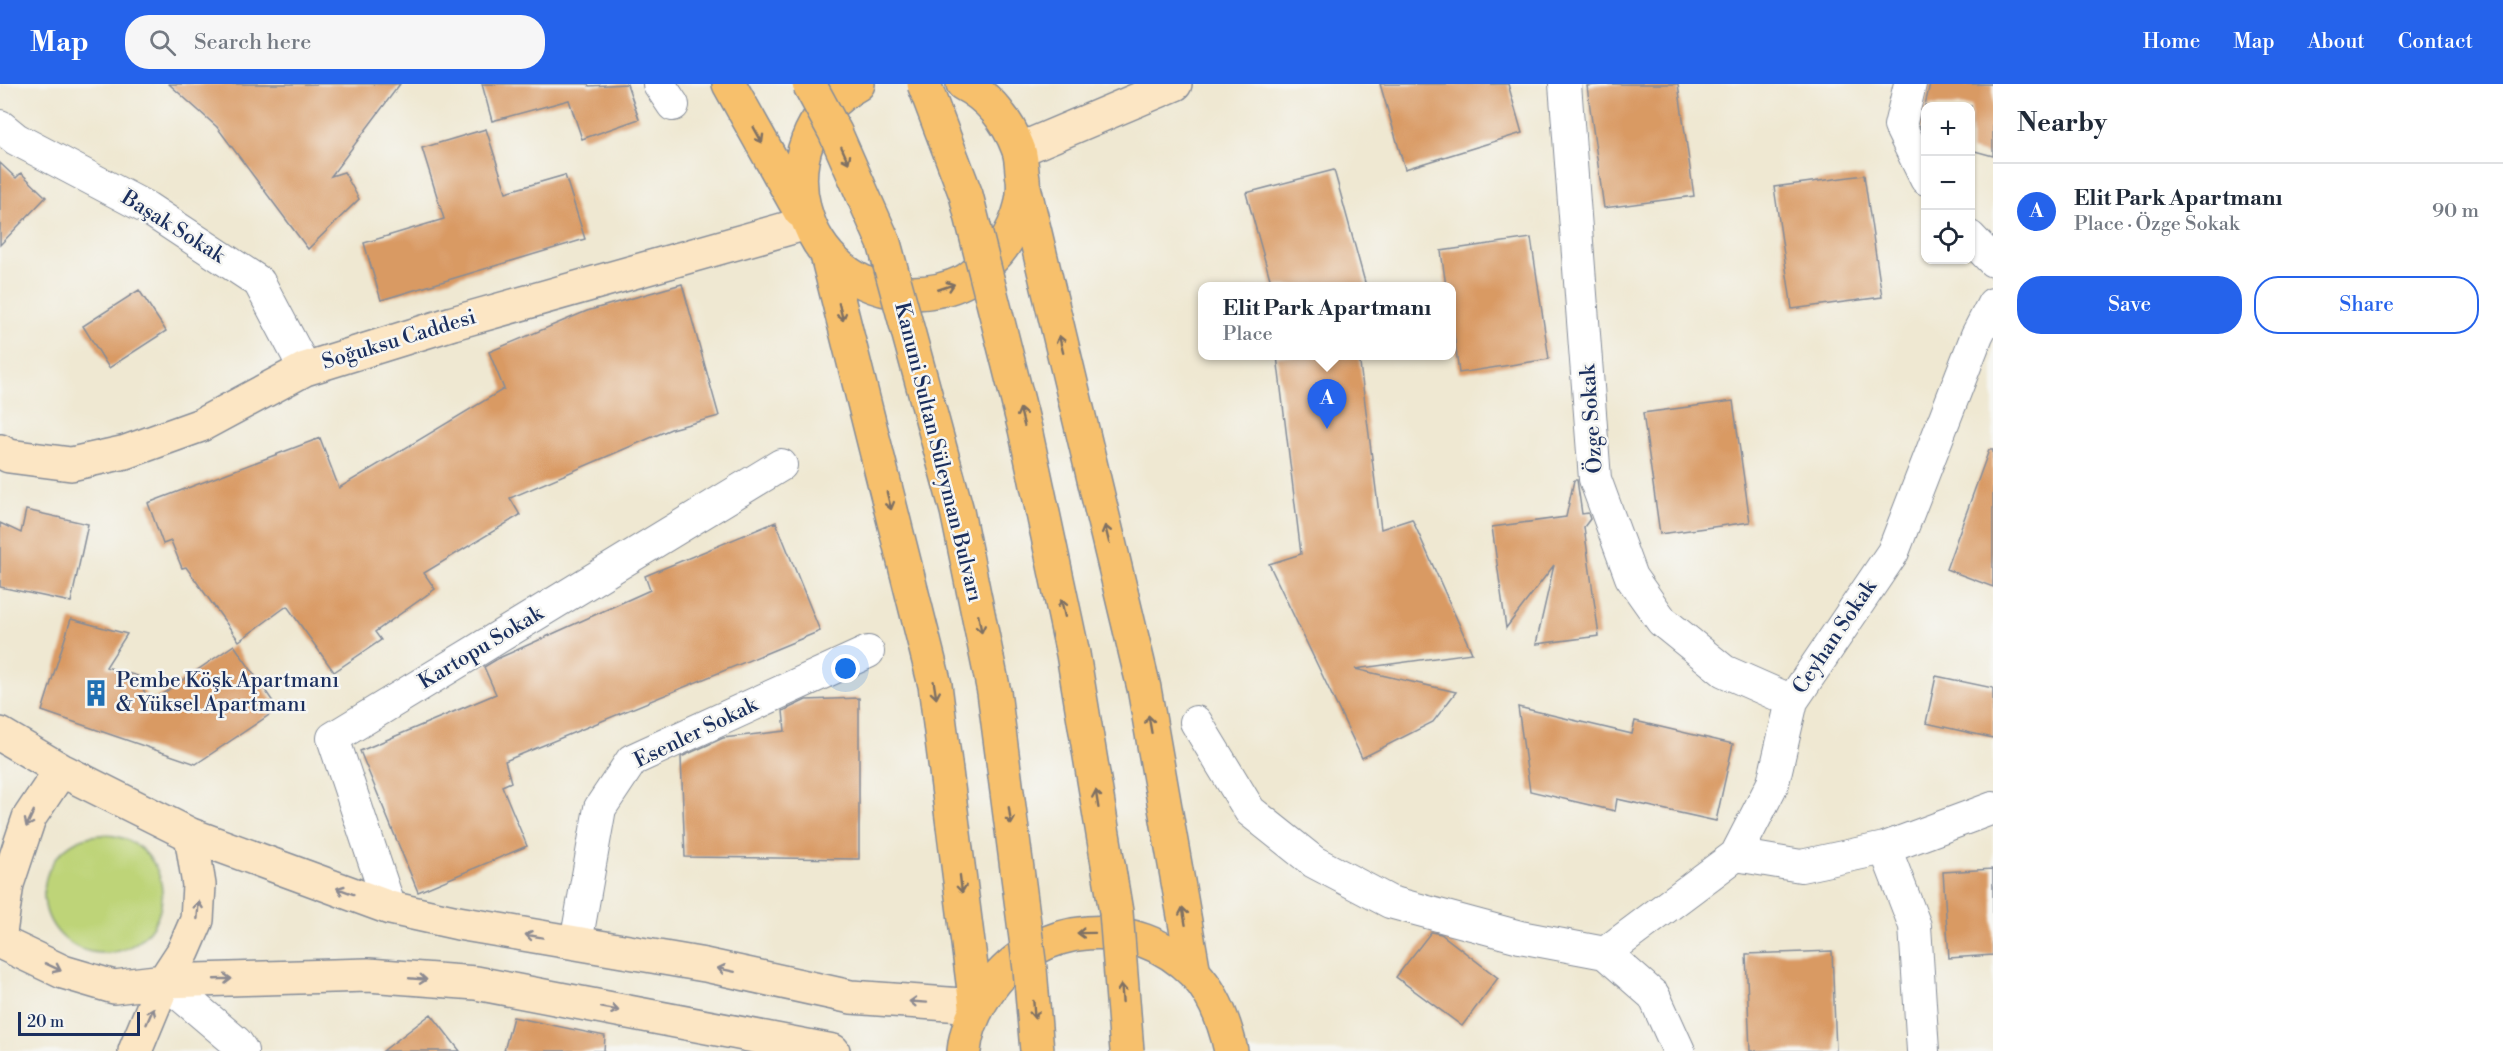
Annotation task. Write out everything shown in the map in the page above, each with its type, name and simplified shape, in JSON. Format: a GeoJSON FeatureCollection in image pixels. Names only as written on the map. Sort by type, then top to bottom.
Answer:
{"type":"FeatureCollection","features":[{"type":"Feature","properties":{"kind":"main road"},"geometry":{"type":"LineString","coordinates":[[729,84],[827,255],[856,280],[892,293],[930,293],[965,281],[996,257],[1015,225],[1024,187]]}},
{"type":"Feature","properties":{"kind":"main road","name":"Kanuni Sultan Süleyman Bulvarı"},"geometry":{"type":"LineString","coordinates":[[809,84],[835,132],[885,243],[957,511],[994,692],[1030,969],[1037,1051]]}},
{"type":"Feature","properties":{"kind":"main road"},"geometry":{"type":"LineString","coordinates":[[807,223],[799,188],[803,152],[818,119],[843,93],[858,84]]}},
{"type":"Feature","properties":{"kind":"main road"},"geometry":{"type":"LineString","coordinates":[[924,84],[966,195],[1025,429],[1073,654],[1116,912],[1127,1051]]}},
{"type":"Feature","properties":{"kind":"main road"},"geometry":{"type":"LineString","coordinates":[[963,84],[978,92],[1003,117]]}},
{"type":"Feature","properties":{"kind":"main road"},"geometry":{"type":"LineString","coordinates":[[988,84],[1019,150],[1024,187],[1144,688],[1194,973]]}},
{"type":"Feature","properties":{"kind":"main road"},"geometry":{"type":"LineString","coordinates":[[1019,150],[1175,84]]}},
{"type":"Feature","properties":{"kind":"main road","name":"Soğuksu Caddesi"},"geometry":{"type":"LineString","coordinates":[[0,451],[9,456],[71,464],[126,452],[201,425],[305,369],[453,323],[807,223]]}},
{"type":"Feature","properties":{"kind":"main road"},"geometry":{"type":"LineString","coordinates":[[827,255],[935,685],[976,1006],[964,1051]]}},
{"type":"Feature","properties":{"kind":"main road"},"geometry":{"type":"LineString","coordinates":[[0,735],[61,770],[191,835],[390,908],[458,923],[705,965],[851,997],[976,1006]]}},
{"type":"Feature","properties":{"kind":"main road"},"geometry":{"type":"LineString","coordinates":[[0,933],[8,884],[29,818],[61,770]]}},
{"type":"Feature","properties":{"kind":"main road"},"geometry":{"type":"LineString","coordinates":[[135,1051],[164,981],[183,952],[197,920],[199,885],[191,835]]}},
{"type":"Feature","properties":{"kind":"main road"},"geometry":{"type":"LineString","coordinates":[[976,1006],[1002,972],[1036,946],[1077,933],[1119,933],[1160,947],[1194,973],[1219,1009],[1231,1051]]}},
{"type":"Feature","properties":{"kind":"main road"},"geometry":{"type":"LineString","coordinates":[[0,942],[63,972],[114,987],[164,981],[368,975],[476,983],[833,1051]]}},
{"type":"Feature","properties":{"kind":"street","name":"Özge Sokak"},"geometry":{"type":"LineString","coordinates":[[1565,84],[1595,479],[1631,577],[1662,621],[1724,670],[1792,701]]}},
{"type":"Feature","properties":{"kind":"street"},"geometry":{"type":"LineString","coordinates":[[1910,84],[1900,126],[1921,169]]}},
{"type":"Feature","properties":{"kind":"street","name":"Başak Sokak"},"geometry":{"type":"LineString","coordinates":[[0,126],[16,139],[147,208],[259,282],[305,369]]}},
{"type":"Feature","properties":{"kind":"street"},"geometry":{"type":"LineString","coordinates":[[1975,241],[1993,261]]}},
{"type":"Feature","properties":{"kind":"street","name":"Ceyhan Sokak"},"geometry":{"type":"LineString","coordinates":[[1605,953],[1736,855],[1773,783],[1792,701],[1893,552],[1977,335],[1993,304]]}},
{"type":"Feature","properties":{"kind":"street","name":"Kartopu Sokak"},"geometry":{"type":"LineString","coordinates":[[390,908],[333,738],[781,465]]}},
{"type":"Feature","properties":{"kind":"street","name":"Esenler Sokak"},"geometry":{"type":"LineString","coordinates":[[576,943],[600,808],[632,760],[868,652]]}},
{"type":"Feature","properties":{"kind":"street"},"geometry":{"type":"LineString","coordinates":[[1196,722],[1250,811],[1314,862],[1390,902],[1520,937],[1605,953],[1654,996],[1679,1051]]}},
{"type":"Feature","properties":{"kind":"street"},"geometry":{"type":"LineString","coordinates":[[1736,855],[1801,866],[1885,848],[1993,808]]}},
{"type":"Feature","properties":{"kind":"street"},"geometry":{"type":"LineString","coordinates":[[1885,848],[1915,926],[1923,1051]]}},
{"type":"Feature","properties":{"kind":"street"},"geometry":{"type":"LineString","coordinates":[[164,981],[236,1042],[242,1051]]}},
{"type":"Feature","properties":{"kind":"green space"},"geometry":{"type":"Polygon","coordinates":[[[103,835],[126,840],[145,852],[157,871],[162,894],[157,917],[145,936],[126,948],[103,953],[80,948],[61,936],[49,917],[44,894],[49,871],[61,852],[80,840],[103,835]]]}},
{"type":"Feature","properties":{"kind":"building"},"geometry":{"type":"Polygon","coordinates":[[[169,84],[400,84],[331,176],[344,172],[359,199],[308,249],[217,127],[169,84]]]}},
{"type":"Feature","properties":{"kind":"building"},"geometry":{"type":"Polygon","coordinates":[[[482,84],[588,84],[589,86],[627,84],[639,119],[582,139],[569,100],[492,121],[482,84]]]}},
{"type":"Feature","properties":{"kind":"building"},"geometry":{"type":"Polygon","coordinates":[[[1380,84],[1508,84],[1522,133],[1405,169],[1380,84]]]}},
{"type":"Feature","properties":{"kind":"building"},"geometry":{"type":"Polygon","coordinates":[[[1678,84],[1694,196],[1604,208],[1587,86],[1678,84]]]}},
{"type":"Feature","properties":{"kind":"building"},"geometry":{"type":"Polygon","coordinates":[[[1930,84],[1993,84],[1993,156],[1975,151],[1975,102],[1926,102],[1930,84]]]}},
{"type":"Feature","properties":{"kind":"building"},"geometry":{"type":"Polygon","coordinates":[[[486,129],[506,192],[565,175],[585,239],[381,300],[364,243],[444,219],[422,148],[486,129]]]}},
{"type":"Feature","properties":{"kind":"building"},"geometry":{"type":"Polygon","coordinates":[[[0,163],[16,178],[21,173],[46,197],[0,245],[0,163]]]}},
{"type":"Feature","properties":{"kind":"building"},"geometry":{"type":"Polygon","coordinates":[[[1334,170],[1365,282],[1271,282],[1246,193],[1334,170]]]}},
{"type":"Feature","properties":{"kind":"building"},"geometry":{"type":"Polygon","coordinates":[[[1864,175],[1882,297],[1792,309],[1774,187],[1864,175]]]}},
{"type":"Feature","properties":{"kind":"building"},"geometry":{"type":"Polygon","coordinates":[[[1531,238],[1549,359],[1459,373],[1456,349],[1456,282],[1445,282],[1441,251],[1531,238]]]}},
{"type":"Feature","properties":{"kind":"building"},"geometry":{"type":"Polygon","coordinates":[[[682,284],[719,416],[671,429],[510,498],[520,515],[424,573],[435,589],[375,632],[381,640],[334,672],[287,606],[239,641],[186,567],[182,568],[171,541],[163,544],[148,503],[320,438],[339,488],[504,389],[489,352],[587,311],[682,284]]]}},
{"type":"Feature","properties":{"kind":"building"},"geometry":{"type":"Polygon","coordinates":[[[139,290],[166,331],[109,368],[83,326],[139,290]]]}},
{"type":"Feature","properties":{"kind":"building"},"geometry":{"type":"Polygon","coordinates":[[[1277,360],[1360,360],[1381,529],[1412,519],[1472,653],[1355,669],[1456,692],[1433,722],[1362,758],[1269,564],[1301,554],[1277,360]]]}},
{"type":"Feature","properties":{"kind":"building"},"geometry":{"type":"Polygon","coordinates":[[[1733,401],[1750,522],[1660,534],[1643,413],[1733,401]]]}},
{"type":"Feature","properties":{"kind":"building"},"geometry":{"type":"Polygon","coordinates":[[[1989,450],[1993,450],[1993,587],[1946,569],[1989,450]]]}},
{"type":"Feature","properties":{"kind":"building"},"geometry":{"type":"Polygon","coordinates":[[[1574,480],[1577,480],[1582,514],[1588,513],[1590,519],[1584,527],[1599,636],[1536,644],[1554,565],[1506,628],[1492,527],[1566,517],[1574,480]]]}},
{"type":"Feature","properties":{"kind":"building"},"geometry":{"type":"Polygon","coordinates":[[[26,510],[88,524],[71,602],[0,587],[0,523],[21,533],[26,510]]]}},
{"type":"Feature","properties":{"kind":"building"},"geometry":{"type":"Polygon","coordinates":[[[776,522],[820,631],[505,761],[511,782],[502,786],[527,846],[418,892],[360,751],[496,694],[484,667],[499,658],[650,590],[645,576],[776,522]]]}},
{"type":"Feature","properties":{"kind":"building"},"geometry":{"type":"Polygon","coordinates":[[[71,619],[127,634],[106,667],[138,676],[149,703],[234,645],[278,709],[196,764],[42,711],[71,619]]]}},
{"type":"Feature","properties":{"kind":"building"},"geometry":{"type":"Polygon","coordinates":[[[1936,676],[1993,688],[1993,738],[1926,723],[1936,676]]]}},
{"type":"Feature","properties":{"kind":"building"},"geometry":{"type":"Polygon","coordinates":[[[859,698],[859,859],[685,857],[681,757],[723,738],[785,731],[783,711],[806,700],[859,698]]]}},
{"type":"Feature","properties":{"kind":"building"},"geometry":{"type":"Polygon","coordinates":[[[1518,707],[1632,734],[1635,721],[1733,744],[1716,821],[1617,799],[1615,811],[1530,791],[1518,707]]]}},
{"type":"Feature","properties":{"kind":"building"},"geometry":{"type":"Polygon","coordinates":[[[1993,869],[1993,955],[1949,958],[1943,872],[1993,869]]]}},
{"type":"Feature","properties":{"kind":"building"},"geometry":{"type":"Polygon","coordinates":[[[1431,932],[1441,934],[1498,978],[1462,1026],[1396,977],[1431,932]]]}},
{"type":"Feature","properties":{"kind":"building"},"geometry":{"type":"Polygon","coordinates":[[[1832,951],[1836,1051],[1750,1051],[1746,954],[1832,951]]]}},
{"type":"Feature","properties":{"kind":"building"},"geometry":{"type":"Polygon","coordinates":[[[431,1014],[460,1051],[383,1051],[431,1014]]]}},
{"type":"Feature","properties":{"kind":"building"},"geometry":{"type":"Polygon","coordinates":[[[513,1017],[605,1036],[604,1051],[504,1051],[513,1017]]]}},
{"type":"Feature","properties":{"kind":"place","name":"Elit Park Apartmanı"},"geometry":{"type":"Point","coordinates":[1327,429]}},
{"type":"Feature","properties":{"kind":"place","name":"Pembe Köşk Apartmanı & Yüksel Apartmanı"},"geometry":{"type":"Point","coordinates":[96,693]}}]}
